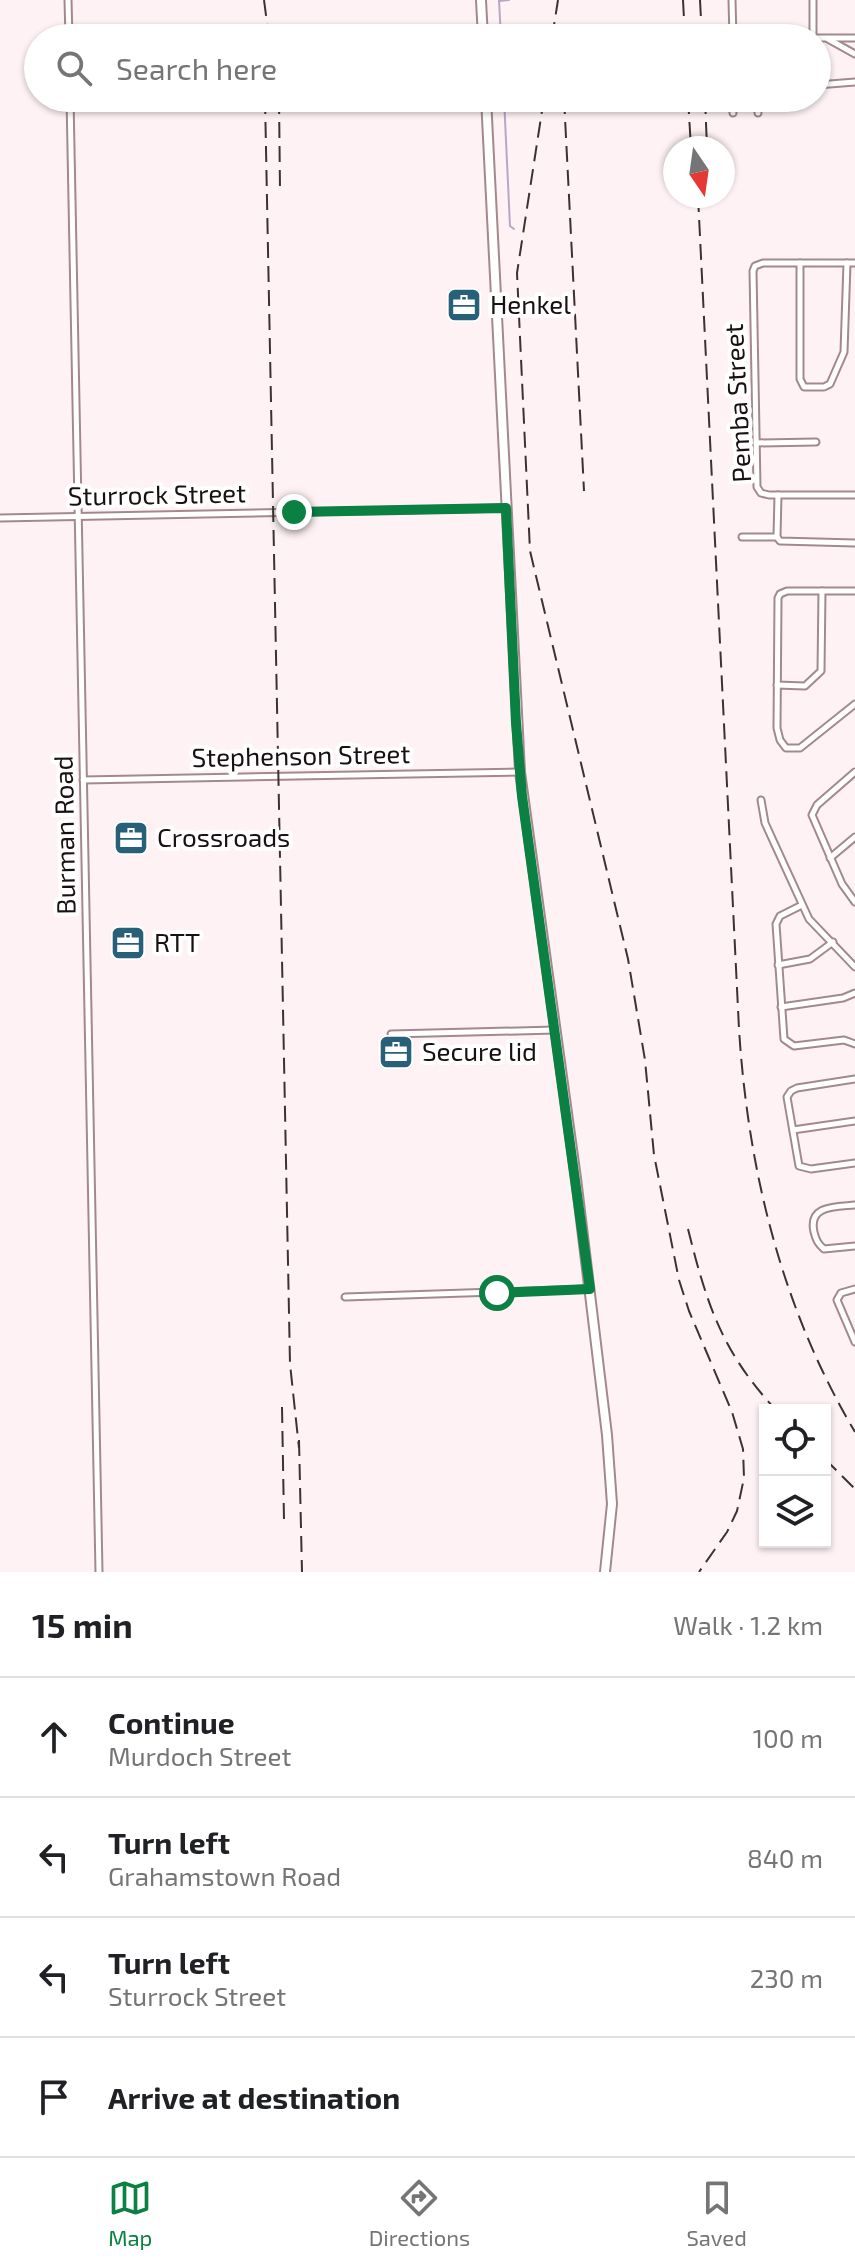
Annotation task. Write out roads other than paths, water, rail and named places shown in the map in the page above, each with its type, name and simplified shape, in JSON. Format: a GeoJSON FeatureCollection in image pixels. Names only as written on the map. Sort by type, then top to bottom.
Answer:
{"type":"FeatureCollection","features":[{"type":"Feature","properties":{"kind":"main road"},"geometry":{"type":"LineString","coordinates":[[481,0],[482,24]]}},
{"type":"Feature","properties":{"kind":"main road"},"geometry":{"type":"LineString","coordinates":[[487,112],[520,772],[590,1289],[611,1480],[611,1526],[605,1572]]}},
{"type":"Feature","properties":{"kind":"street"},"geometry":{"type":"LineString","coordinates":[[68,0],[69,24]]}},
{"type":"Feature","properties":{"kind":"street"},"geometry":{"type":"LineString","coordinates":[[732,0],[733,24]]}},
{"type":"Feature","properties":{"kind":"street"},"geometry":{"type":"LineString","coordinates":[[813,0],[813,24]]}},
{"type":"Feature","properties":{"kind":"street"},"geometry":{"type":"LineString","coordinates":[[831,38],[855,38]]}},
{"type":"Feature","properties":{"kind":"street"},"geometry":{"type":"LineString","coordinates":[[831,41],[855,54]]}},
{"type":"Feature","properties":{"kind":"street"},"geometry":{"type":"LineString","coordinates":[[831,84],[855,82]]}},
{"type":"Feature","properties":{"kind":"street","name":"Burman Road"},"geometry":{"type":"LineString","coordinates":[[70,112],[99,1572]]}},
{"type":"Feature","properties":{"kind":"street","name":"Pemba Street"},"geometry":{"type":"LineString","coordinates":[[800,263],[763,263],[755,266],[753,271],[757,487],[764,494],[855,495]]}},
{"type":"Feature","properties":{"kind":"street"},"geometry":{"type":"LineString","coordinates":[[847,263],[843,357],[830,384],[804,387],[800,379],[800,263],[847,263],[855,263]]}},
{"type":"Feature","properties":{"kind":"street"},"geometry":{"type":"LineString","coordinates":[[756,443],[816,442]]}},
{"type":"Feature","properties":{"kind":"street"},"geometry":{"type":"LineString","coordinates":[[777,537],[778,495]]}},
{"type":"Feature","properties":{"kind":"street","name":"Sturrock Street"},"geometry":{"type":"LineString","coordinates":[[0,518],[506,508]]}},
{"type":"Feature","properties":{"kind":"street"},"geometry":{"type":"LineString","coordinates":[[742,537],[855,543]]}},
{"type":"Feature","properties":{"kind":"street"},"geometry":{"type":"LineString","coordinates":[[855,591],[787,591],[778,598],[777,728],[780,740],[791,749],[800,748],[855,704]]}},
{"type":"Feature","properties":{"kind":"street"},"geometry":{"type":"LineString","coordinates":[[777,685],[805,686],[821,671],[822,591]]}},
{"type":"Feature","properties":{"kind":"street","name":"Stephenson Street"},"geometry":{"type":"LineString","coordinates":[[83,780],[520,772]]}},
{"type":"Feature","properties":{"kind":"street"},"geometry":{"type":"LineString","coordinates":[[855,772],[813,811],[814,823],[830,858],[842,884],[855,902]]}},
{"type":"Feature","properties":{"kind":"street"},"geometry":{"type":"LineString","coordinates":[[761,800],[765,823],[809,919],[855,967]]}},
{"type":"Feature","properties":{"kind":"street"},"geometry":{"type":"LineString","coordinates":[[830,858],[855,837]]}},
{"type":"Feature","properties":{"kind":"street"},"geometry":{"type":"LineString","coordinates":[[802,905],[778,919],[781,1031],[788,1044],[803,1046],[844,1040],[855,1044]]}},
{"type":"Feature","properties":{"kind":"street"},"geometry":{"type":"LineString","coordinates":[[778,965],[810,959],[833,942]]}},
{"type":"Feature","properties":{"kind":"street"},"geometry":{"type":"LineString","coordinates":[[781,1007],[830,1001],[855,993]]}},
{"type":"Feature","properties":{"kind":"street"},"geometry":{"type":"LineString","coordinates":[[391,1034],[555,1030]]}},
{"type":"Feature","properties":{"kind":"street"},"geometry":{"type":"LineString","coordinates":[[855,1079],[791,1091],[787,1097],[797,1161],[802,1168],[855,1163]]}},
{"type":"Feature","properties":{"kind":"street"},"geometry":{"type":"LineString","coordinates":[[793,1130],[855,1121]]}},
{"type":"Feature","properties":{"kind":"street"},"geometry":{"type":"LineString","coordinates":[[855,1205],[823,1209],[816,1213],[813,1220],[817,1242],[824,1249],[855,1246]]}},
{"type":"Feature","properties":{"kind":"street"},"geometry":{"type":"LineString","coordinates":[[345,1297],[590,1289]]}},
{"type":"Feature","properties":{"kind":"street"},"geometry":{"type":"LineString","coordinates":[[855,1289],[841,1293],[837,1300],[855,1342]]}},
{"type":"Feature","properties":{"kind":"waterway"},"geometry":{"type":"LineString","coordinates":[[499,0],[500,24]]}},
{"type":"Feature","properties":{"kind":"waterway"},"geometry":{"type":"LineString","coordinates":[[499,1],[509,0]]}},
{"type":"Feature","properties":{"kind":"waterway"},"geometry":{"type":"LineString","coordinates":[[505,112],[510,226],[514,229]]}},
{"type":"Feature","properties":{"kind":"railway"},"geometry":{"type":"LineString","coordinates":[[264,0],[267,24]]}},
{"type":"Feature","properties":{"kind":"railway"},"geometry":{"type":"LineString","coordinates":[[554,24],[558,0]]}},
{"type":"Feature","properties":{"kind":"railway"},"geometry":{"type":"LineString","coordinates":[[683,0],[684,24]]}},
{"type":"Feature","properties":{"kind":"railway"},"geometry":{"type":"LineString","coordinates":[[700,0],[701,24]]}},
{"type":"Feature","properties":{"kind":"railway"},"geometry":{"type":"LineString","coordinates":[[265,112],[290,1364],[299,1448]]}},
{"type":"Feature","properties":{"kind":"railway"},"geometry":{"type":"LineString","coordinates":[[279,112],[280,189]]}},
{"type":"Feature","properties":{"kind":"railway"},"geometry":{"type":"LineString","coordinates":[[542,112],[517,273],[530,551],[628,959],[645,1060],[654,1155],[679,1280],[732,1412],[743,1449],[744,1478],[737,1511],[727,1532],[699,1572]]}},
{"type":"Feature","properties":{"kind":"railway"},"geometry":{"type":"LineString","coordinates":[[565,112],[584,491]]}},
{"type":"Feature","properties":{"kind":"railway"},"geometry":{"type":"LineString","coordinates":[[689,112],[690,136]]}},
{"type":"Feature","properties":{"kind":"railway"},"geometry":{"type":"LineString","coordinates":[[706,112],[707,136]]}},
{"type":"Feature","properties":{"kind":"railway"},"geometry":{"type":"LineString","coordinates":[[699,208],[744,1082],[760,1186],[773,1238],[807,1337],[855,1432]]}},
{"type":"Feature","properties":{"kind":"railway"},"geometry":{"type":"LineString","coordinates":[[688,1229],[702,1281],[719,1326],[742,1368],[771,1404]]}},
{"type":"Feature","properties":{"kind":"railway"},"geometry":{"type":"LineString","coordinates":[[282,1407],[284,1520]]}},
{"type":"Feature","properties":{"kind":"railway"},"geometry":{"type":"LineString","coordinates":[[299,1440],[302,1572]]}},
{"type":"Feature","properties":{"kind":"railway"},"geometry":{"type":"LineString","coordinates":[[831,1465],[855,1489]]}},
{"type":"Feature","properties":{"kind":"place","name":"Henkel"},"geometry":{"type":"Point","coordinates":[464,305]}},
{"type":"Feature","properties":{"kind":"place","name":"Crossroads"},"geometry":{"type":"Point","coordinates":[131,838]}},
{"type":"Feature","properties":{"kind":"place","name":"RTT"},"geometry":{"type":"Point","coordinates":[128,943]}},
{"type":"Feature","properties":{"kind":"place","name":"Secure lid"},"geometry":{"type":"Point","coordinates":[396,1052]}}]}
